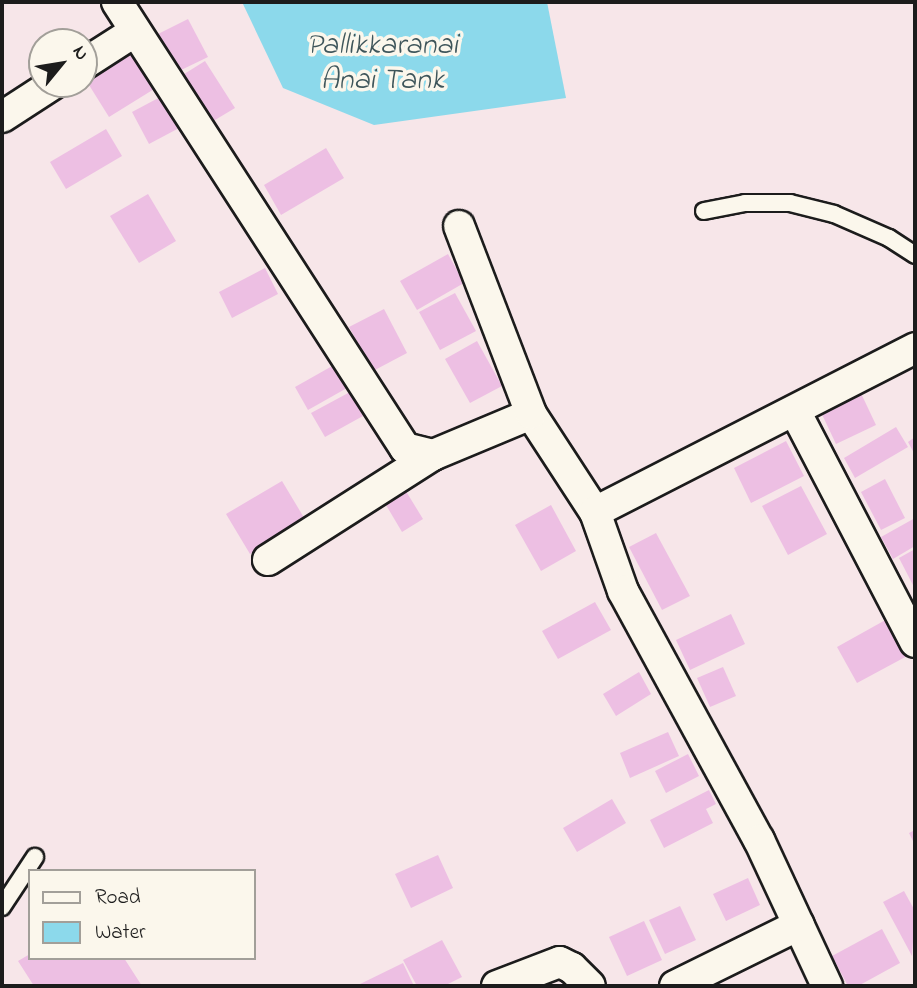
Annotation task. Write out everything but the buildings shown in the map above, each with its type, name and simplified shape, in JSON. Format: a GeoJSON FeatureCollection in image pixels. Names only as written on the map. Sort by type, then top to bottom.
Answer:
{"type":"FeatureCollection","features":[{"type":"Feature","properties":{"kind":"street"},"geometry":{"type":"LineString","coordinates":[[117,2],[405,448],[433,455]]}},
{"type":"Feature","properties":{"kind":"street"},"geometry":{"type":"LineString","coordinates":[[98,55],[134,32]]}},
{"type":"Feature","properties":{"kind":"street"},"geometry":{"type":"LineString","coordinates":[[2,117],[31,98]]}},
{"type":"Feature","properties":{"kind":"street"},"geometry":{"type":"LineString","coordinates":[[459,226],[531,414],[596,512],[623,591],[759,839],[828,986]]}},
{"type":"Feature","properties":{"kind":"street"},"geometry":{"type":"LineString","coordinates":[[596,512],[796,413],[915,348]]}},
{"type":"Feature","properties":{"kind":"street"},"geometry":{"type":"LineString","coordinates":[[796,413],[915,642]]}},
{"type":"Feature","properties":{"kind":"street"},"geometry":{"type":"LineString","coordinates":[[268,560],[433,455],[531,414]]}},
{"type":"Feature","properties":{"kind":"street"},"geometry":{"type":"LineString","coordinates":[[675,986],[799,925]]}},
{"type":"Feature","properties":{"kind":"street"},"geometry":{"type":"LineString","coordinates":[[497,986],[560,962],[572,968],[590,986]]}},
{"type":"Feature","properties":{"kind":"lane"},"geometry":{"type":"LineString","coordinates":[[704,211],[745,203],[790,203],[834,214],[889,238],[915,255]]}},
{"type":"Feature","properties":{"kind":"lane"},"geometry":{"type":"LineString","coordinates":[[2,907],[35,857]]}},
{"type":"Feature","properties":{"kind":"water","name":"Pallikkaranai Anai Tank"},"geometry":{"type":"Polygon","coordinates":[[[242,2],[547,2],[566,98],[374,125],[283,88],[242,2]]]}}]}
